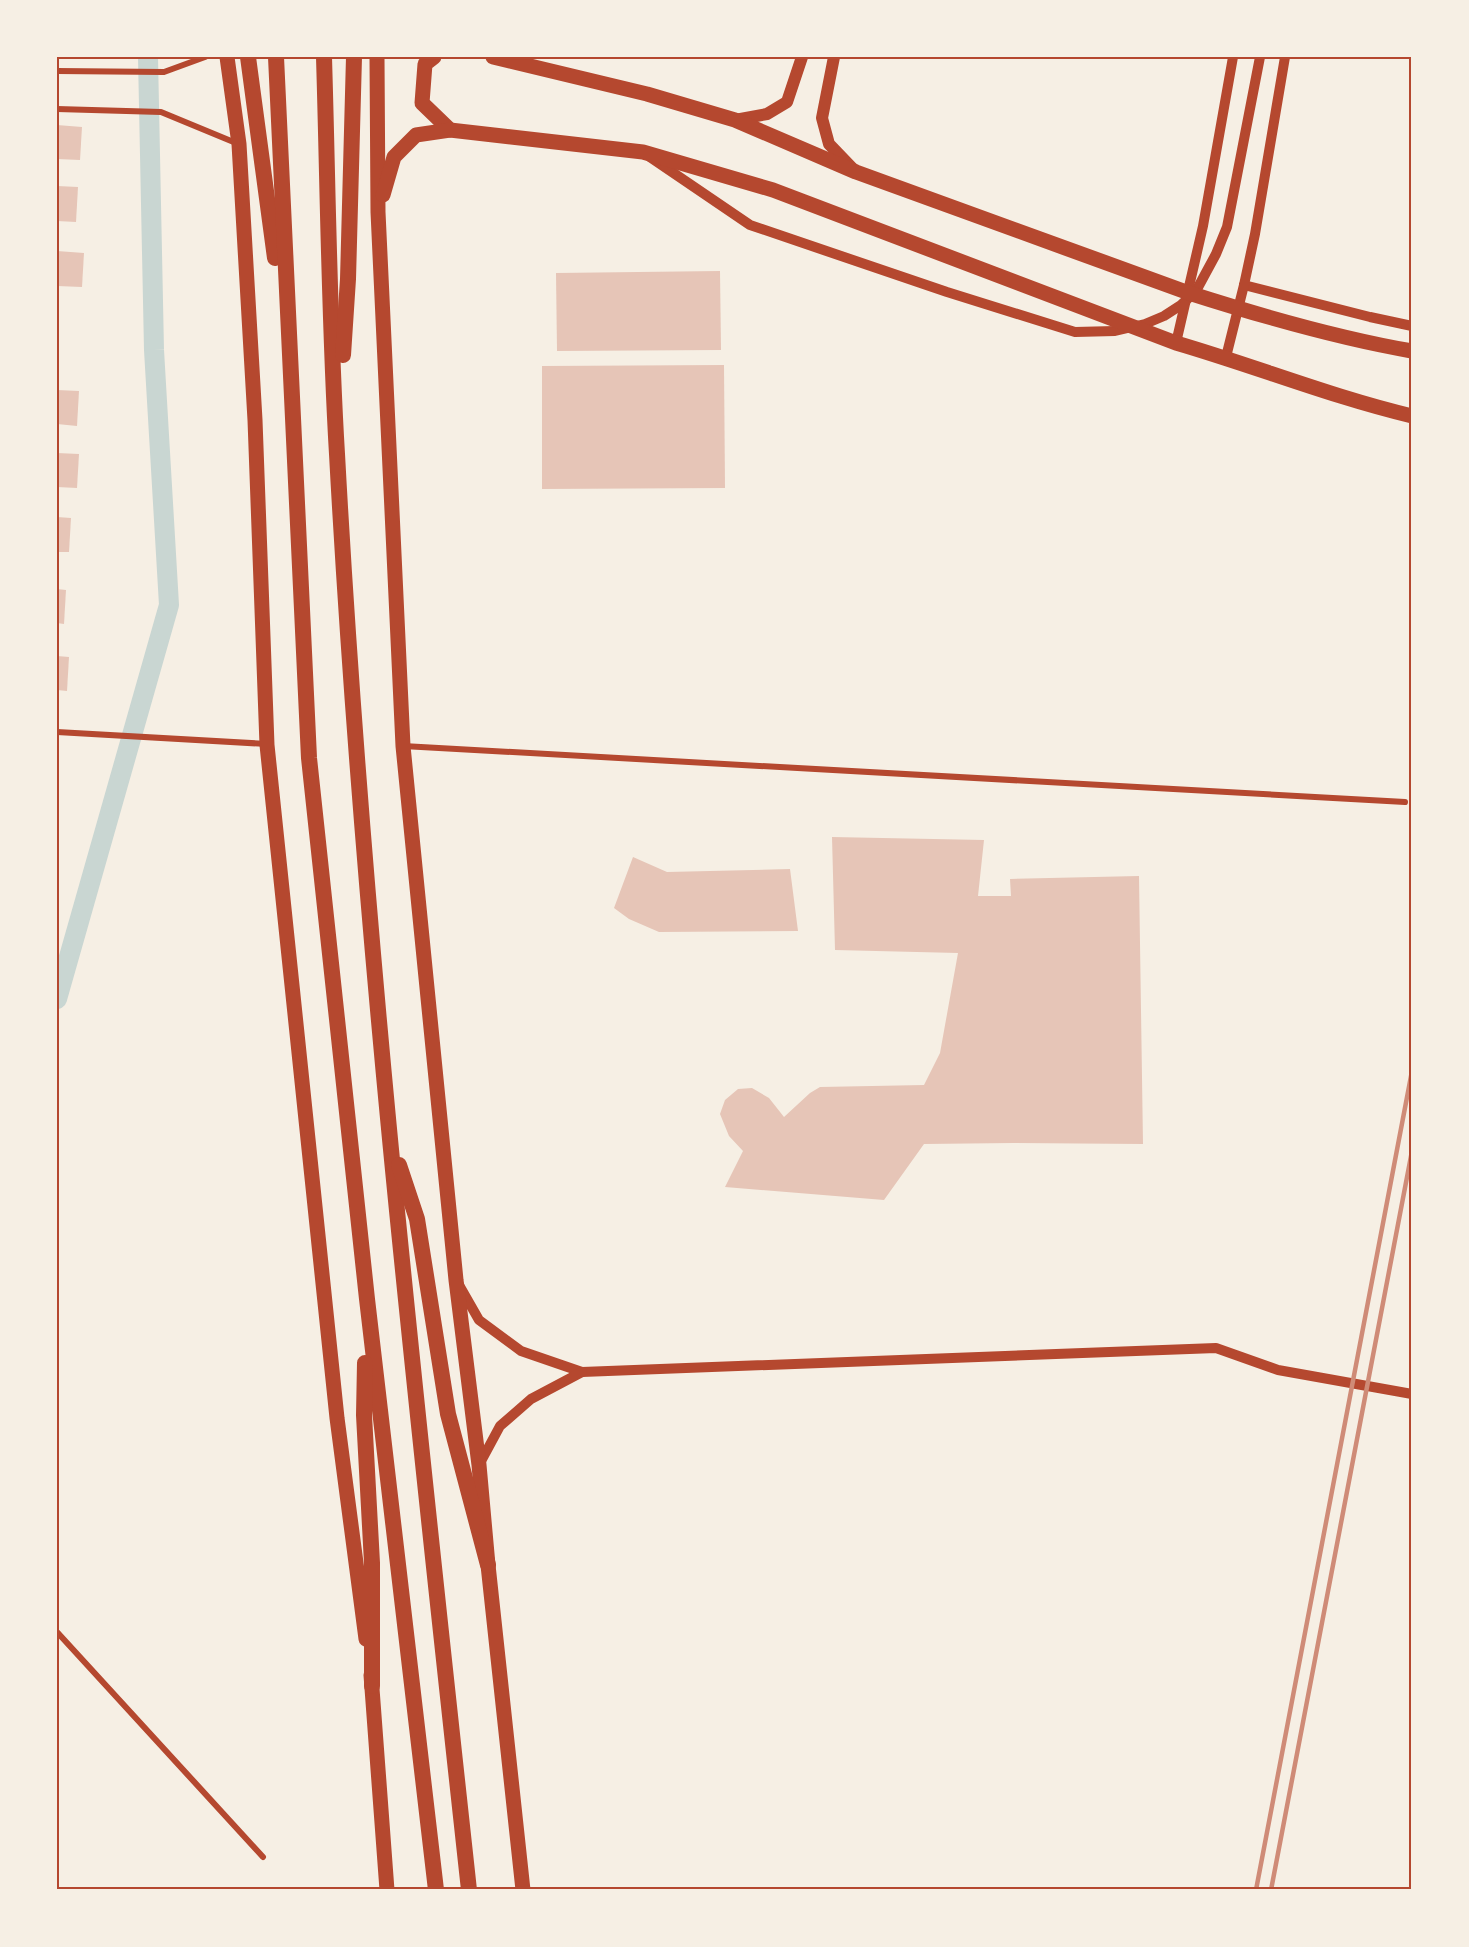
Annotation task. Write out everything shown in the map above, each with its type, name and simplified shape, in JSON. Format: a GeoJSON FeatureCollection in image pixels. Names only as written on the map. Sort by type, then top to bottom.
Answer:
{"type":"FeatureCollection","features":[{"type":"Feature","properties":{"kind":"highway"},"geometry":{"type":"LineString","coordinates":[[248,57],[290,377]]}},
{"type":"Feature","properties":{"kind":"highway"},"geometry":{"type":"LineString","coordinates":[[276,57],[309,758],[367,1299],[436,1890]]}},
{"type":"Feature","properties":{"kind":"highway"},"geometry":{"type":"LineString","coordinates":[[324,57],[336,451],[356,748],[388,1131],[468,1890]]}},
{"type":"Feature","properties":{"kind":"highway"},"geometry":{"type":"LineString","coordinates":[[336,451],[348,279],[354,57]]}},
{"type":"Feature","properties":{"kind":"highway"},"geometry":{"type":"LineString","coordinates":[[388,1131],[417,1219],[448,1414],[488,1564]]}},
{"type":"Feature","properties":{"kind":"highway"},"geometry":{"type":"LineString","coordinates":[[367,1299],[364,1414],[372,1563],[372,1686]]}},
{"type":"Feature","properties":{"kind":"main road"},"geometry":{"type":"LineString","coordinates":[[227,57],[239,144],[255,420],[267,744],[337,1418],[372,1686],[387,1890]]}},
{"type":"Feature","properties":{"kind":"main road"},"geometry":{"type":"LineString","coordinates":[[376,57],[378,212],[403,746],[456,1281],[479,1465],[523,1890]]}},
{"type":"Feature","properties":{"kind":"main road"},"geometry":{"type":"LineString","coordinates":[[434,57],[425,64],[422,103],[450,130]]}},
{"type":"Feature","properties":{"kind":"main road"},"geometry":{"type":"LineString","coordinates":[[493,57],[647,94],[735,120],[856,171],[1188,293],[1384,346],[1412,351]]}},
{"type":"Feature","properties":{"kind":"main road"},"geometry":{"type":"LineString","coordinates":[[735,120],[767,114],[787,102],[802,57]]}},
{"type":"Feature","properties":{"kind":"main road"},"geometry":{"type":"LineString","coordinates":[[834,57],[822,118],[829,144],[856,171]]}},
{"type":"Feature","properties":{"kind":"main road"},"geometry":{"type":"LineString","coordinates":[[378,212],[394,157],[416,135],[450,130],[643,152],[773,190],[1176,343],[1226,357],[1377,408],[1412,416]]}},
{"type":"Feature","properties":{"kind":"street"},"geometry":{"type":"LineString","coordinates":[[57,71],[164,72],[205,57]]}},
{"type":"Feature","properties":{"kind":"street"},"geometry":{"type":"LineString","coordinates":[[1176,343],[1203,226],[1233,57]]}},
{"type":"Feature","properties":{"kind":"street"},"geometry":{"type":"LineString","coordinates":[[643,152],[750,225],[947,292],[1075,332],[1115,331],[1145,324],[1181,305],[1196,291],[1216,254],[1227,227],[1260,57]]}},
{"type":"Feature","properties":{"kind":"street"},"geometry":{"type":"LineString","coordinates":[[1226,357],[1244,285],[1285,57]]}},
{"type":"Feature","properties":{"kind":"street"},"geometry":{"type":"LineString","coordinates":[[57,109],[161,111],[239,144]]}},
{"type":"Feature","properties":{"kind":"street"},"geometry":{"type":"LineString","coordinates":[[1244,285],[1412,326]]}},
{"type":"Feature","properties":{"kind":"street"},"geometry":{"type":"LineString","coordinates":[[57,732],[267,744]]}},
{"type":"Feature","properties":{"kind":"street"},"geometry":{"type":"LineString","coordinates":[[403,746],[1405,802]]}},
{"type":"Feature","properties":{"kind":"street"},"geometry":{"type":"LineString","coordinates":[[456,1281],[480,1320],[521,1351],[582,1372],[1216,1348],[1278,1370],[1412,1394]]}},
{"type":"Feature","properties":{"kind":"street"},"geometry":{"type":"LineString","coordinates":[[479,1465],[500,1426],[531,1399],[582,1372]]}},
{"type":"Feature","properties":{"kind":"street"},"geometry":{"type":"LineString","coordinates":[[57,1632],[264,1857]]}},
{"type":"Feature","properties":{"kind":"building"},"geometry":{"type":"Polygon","coordinates":[[[57,125],[82,127],[80,160],[57,159],[57,125]]]}},
{"type":"Feature","properties":{"kind":"building"},"geometry":{"type":"Polygon","coordinates":[[[57,186],[78,187],[76,222],[57,221],[57,186]]]}},
{"type":"Feature","properties":{"kind":"building"},"geometry":{"type":"Polygon","coordinates":[[[57,251],[84,253],[82,287],[57,286],[57,251]]]}},
{"type":"Feature","properties":{"kind":"building"},"geometry":{"type":"Polygon","coordinates":[[[720,271],[721,350],[557,351],[556,273],[720,271]]]}},
{"type":"Feature","properties":{"kind":"building"},"geometry":{"type":"Polygon","coordinates":[[[724,365],[725,488],[542,489],[542,366],[724,365]]]}},
{"type":"Feature","properties":{"kind":"building"},"geometry":{"type":"Polygon","coordinates":[[[57,390],[79,391],[77,426],[57,424],[57,390]]]}},
{"type":"Feature","properties":{"kind":"building"},"geometry":{"type":"Polygon","coordinates":[[[57,453],[79,454],[77,488],[57,487],[57,453]]]}},
{"type":"Feature","properties":{"kind":"building"},"geometry":{"type":"Polygon","coordinates":[[[57,517],[71,518],[69,552],[57,552],[57,517]]]}},
{"type":"Feature","properties":{"kind":"building"},"geometry":{"type":"Polygon","coordinates":[[[57,589],[66,590],[64,624],[57,623],[57,589]]]}},
{"type":"Feature","properties":{"kind":"building"},"geometry":{"type":"Polygon","coordinates":[[[57,656],[69,657],[67,691],[57,690],[57,656]]]}},
{"type":"Feature","properties":{"kind":"building"},"geometry":{"type":"Polygon","coordinates":[[[832,837],[984,840],[978,896],[1011,896],[1010,879],[1139,876],[1143,1144],[924,1144],[884,1200],[725,1187],[743,1151],[729,1136],[720,1114],[725,1100],[738,1089],[752,1088],[769,1098],[784,1117],[820,1087],[924,1085],[940,1053],[958,953],[835,950],[832,837]]]}},
{"type":"Feature","properties":{"kind":"building"},"geometry":{"type":"Polygon","coordinates":[[[633,857],[667,872],[790,869],[798,931],[659,932],[629,919],[614,908],[633,857]]]}},
{"type":"Feature","properties":{"kind":"waterway"},"geometry":{"type":"LineString","coordinates":[[57,999],[169,605],[154,350],[148,57]]}},
{"type":"Feature","properties":{"kind":"railway"},"geometry":{"type":"LineString","coordinates":[[1256,1890],[1412,1071]]}},
{"type":"Feature","properties":{"kind":"railway"},"geometry":{"type":"LineString","coordinates":[[1271,1890],[1412,1151]]}}]}
